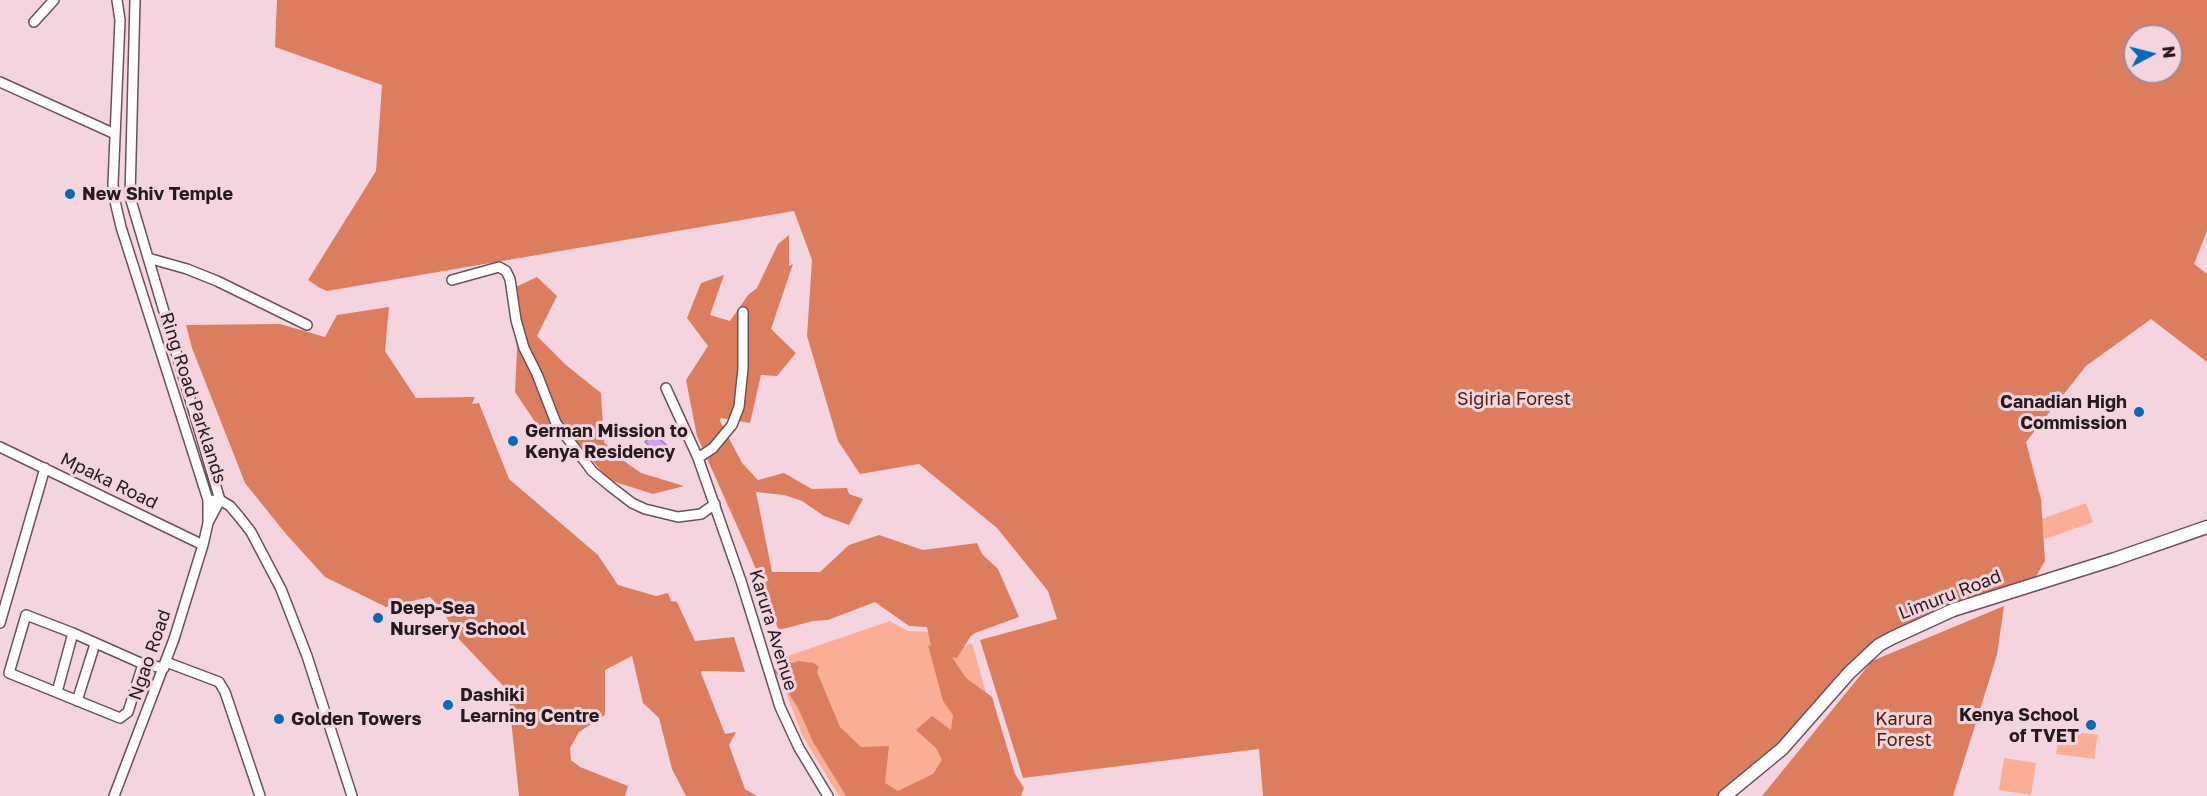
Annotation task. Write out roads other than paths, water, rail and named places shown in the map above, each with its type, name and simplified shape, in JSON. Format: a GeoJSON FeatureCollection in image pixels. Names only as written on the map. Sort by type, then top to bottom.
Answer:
{"type":"FeatureCollection","features":[{"type":"Feature","properties":{"kind":"main road","name":"Limuru Road"},"geometry":{"type":"LineString","coordinates":[[1725,796],[1782,749],[1849,673],[1879,645],[1923,622],[1953,610],[2207,529]]}},
{"type":"Feature","properties":{"kind":"street"},"geometry":{"type":"LineString","coordinates":[[34,22],[54,0]]}},
{"type":"Feature","properties":{"kind":"street","name":"Ring Road Parklands"},"geometry":{"type":"LineString","coordinates":[[117,0],[120,20],[113,184],[121,227],[208,500],[208,523]]}},
{"type":"Feature","properties":{"kind":"street","name":"Ring Road Parklands"},"geometry":{"type":"LineString","coordinates":[[135,0],[130,197],[220,500],[208,523]]}},
{"type":"Feature","properties":{"kind":"street"},"geometry":{"type":"LineString","coordinates":[[0,82],[115,134]]}},
{"type":"Feature","properties":{"kind":"street"},"geometry":{"type":"LineString","coordinates":[[116,119],[131,120]]}},
{"type":"Feature","properties":{"kind":"street"},"geometry":{"type":"LineString","coordinates":[[148,258],[187,269],[217,281],[307,325]]}},
{"type":"Feature","properties":{"kind":"street"},"geometry":{"type":"LineString","coordinates":[[452,280],[499,267],[506,271],[510,279],[516,320],[524,348],[556,423],[592,471],[632,503],[645,508],[678,516],[701,514],[715,504]]}},
{"type":"Feature","properties":{"kind":"street"},"geometry":{"type":"LineString","coordinates":[[700,462],[732,425],[739,407],[743,368],[743,312]]}},
{"type":"Feature","properties":{"kind":"street","name":"Karura Avenue"},"geometry":{"type":"LineString","coordinates":[[666,388],[700,462],[741,581],[780,707],[799,748],[828,796]]}},
{"type":"Feature","properties":{"kind":"street","name":"Mpaka Road"},"geometry":{"type":"LineString","coordinates":[[0,447],[203,545]]}},
{"type":"Feature","properties":{"kind":"street"},"geometry":{"type":"LineString","coordinates":[[0,623],[45,468]]}},
{"type":"Feature","properties":{"kind":"street"},"geometry":{"type":"LineString","coordinates":[[208,500],[220,500],[230,506],[251,532],[281,590],[307,656],[352,796]]}},
{"type":"Feature","properties":{"kind":"street","name":"Ngao Road"},"geometry":{"type":"LineString","coordinates":[[114,796],[165,665],[208,523]]}},
{"type":"Feature","properties":{"kind":"street"},"geometry":{"type":"LineString","coordinates":[[143,664],[128,712],[120,718],[9,673],[26,615],[143,664],[165,665],[219,682],[225,692],[260,796]]}},
{"type":"Feature","properties":{"kind":"street"},"geometry":{"type":"LineString","coordinates":[[57,692],[73,633]]}},
{"type":"Feature","properties":{"kind":"street"},"geometry":{"type":"LineString","coordinates":[[77,701],[95,644]]}},
{"type":"Feature","properties":{"kind":"place","name":"New Shiv Temple"},"geometry":{"type":"Point","coordinates":[70,194]}},
{"type":"Feature","properties":{"kind":"place","name":"Canadian High Commission"},"geometry":{"type":"Point","coordinates":[2139,412]}},
{"type":"Feature","properties":{"kind":"place","name":"German Mission to Kenya Residency"},"geometry":{"type":"Point","coordinates":[513,441]}},
{"type":"Feature","properties":{"kind":"place","name":"Deep-Sea Nursery School"},"geometry":{"type":"Point","coordinates":[378,618]}},
{"type":"Feature","properties":{"kind":"place","name":"Dashiki Learning Centre"},"geometry":{"type":"Point","coordinates":[448,705]}},
{"type":"Feature","properties":{"kind":"place","name":"Golden Towers"},"geometry":{"type":"Point","coordinates":[279,719]}},
{"type":"Feature","properties":{"kind":"place","name":"Kenya School of TVET"},"geometry":{"type":"Point","coordinates":[2091,725]}},
{"type":"Feature","properties":{"kind":"park label","name":"Sigiria Forest"},"geometry":{"type":"Point","coordinates":[1514,399]}},
{"type":"Feature","properties":{"kind":"park label","name":"Karura Forest"},"geometry":{"type":"Point","coordinates":[1904,729]}}]}
